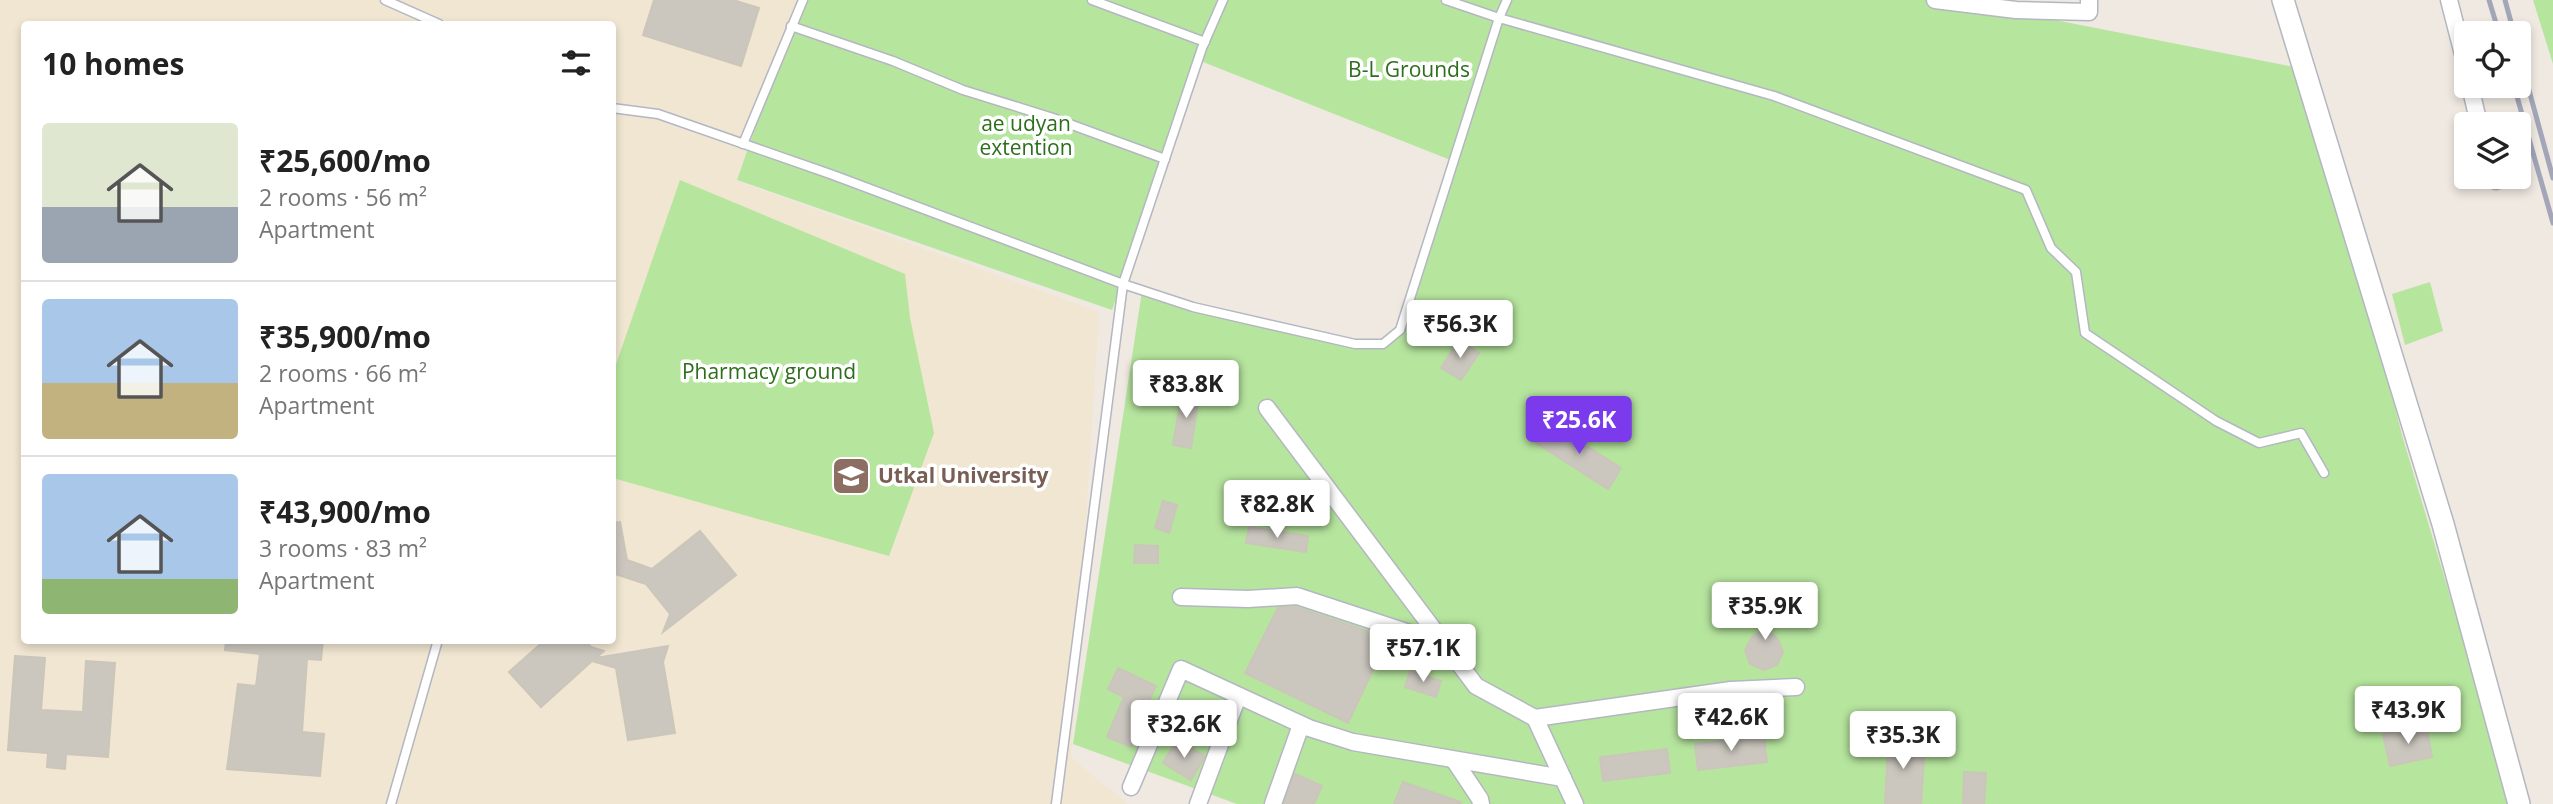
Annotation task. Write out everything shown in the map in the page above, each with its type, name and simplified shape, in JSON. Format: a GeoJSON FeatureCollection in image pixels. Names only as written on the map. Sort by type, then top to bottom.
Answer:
{"type":"FeatureCollection","features":[{"type":"Feature","properties":{"kind":"street"},"geometry":{"type":"LineString","coordinates":[[1935,0],[2016,10],[2089,12],[2089,0]]}},
{"type":"Feature","properties":{"kind":"street"},"geometry":{"type":"LineString","coordinates":[[2283,0],[2439,510],[2519,804]]}},
{"type":"Feature","properties":{"kind":"street"},"geometry":{"type":"LineString","coordinates":[[2449,0],[2454,21]]}},
{"type":"Feature","properties":{"kind":"street"},"geometry":{"type":"LineString","coordinates":[[1267,408],[1476,685],[1535,719],[1575,804]]}},
{"type":"Feature","properties":{"kind":"street"},"geometry":{"type":"LineString","coordinates":[[1181,597],[1248,599],[1297,596],[1443,644]]}},
{"type":"Feature","properties":{"kind":"street"},"geometry":{"type":"LineString","coordinates":[[1131,787],[1181,669],[1301,725],[1353,742],[1563,778]]}},
{"type":"Feature","properties":{"kind":"street"},"geometry":{"type":"LineString","coordinates":[[1535,719],[1731,690],[1796,687]]}},
{"type":"Feature","properties":{"kind":"street"},"geometry":{"type":"LineString","coordinates":[[1198,804],[1238,696]]}},
{"type":"Feature","properties":{"kind":"street"},"geometry":{"type":"LineString","coordinates":[[1273,804],[1301,725]]}},
{"type":"Feature","properties":{"kind":"street"},"geometry":{"type":"LineString","coordinates":[[1454,760],[1481,804]]}},
{"type":"Feature","properties":{"kind":"lane"},"geometry":{"type":"LineString","coordinates":[[385,0],[432,21]]}},
{"type":"Feature","properties":{"kind":"lane"},"geometry":{"type":"LineString","coordinates":[[743,144],[803,0]]}},
{"type":"Feature","properties":{"kind":"lane"},"geometry":{"type":"LineString","coordinates":[[1092,0],[1205,42]]}},
{"type":"Feature","properties":{"kind":"lane"},"geometry":{"type":"LineString","coordinates":[[1056,804],[1122,284],[1205,42],[1223,0]]}},
{"type":"Feature","properties":{"kind":"lane"},"geometry":{"type":"LineString","coordinates":[[1446,0],[1499,18],[1774,96],[2026,190],[2051,248],[2076,272],[2085,332],[2216,421],[2259,443],[2301,433],[2324,473]]}},
{"type":"Feature","properties":{"kind":"lane"},"geometry":{"type":"LineString","coordinates":[[616,109],[658,114],[833,175],[1122,284],[1193,307],[1355,344],[1383,344],[1400,330],[1507,0]]}},
{"type":"Feature","properties":{"kind":"lane"},"geometry":{"type":"LineString","coordinates":[[791,26],[893,61],[963,90],[1053,118],[1165,159]]}},
{"type":"Feature","properties":{"kind":"lane"},"geometry":{"type":"LineString","coordinates":[[391,804],[437,644]]}},
{"type":"Feature","properties":{"kind":"shaded area","name":"Utkal University"},"geometry":{"type":"Polygon","coordinates":[[[0,0],[800,0],[737,181],[1099,312],[1071,758],[1128,804],[0,804],[0,0]]]}},
{"type":"Feature","properties":{"kind":"green space","name":"ae udyan extention"},"geometry":{"type":"Polygon","coordinates":[[[802,0],[1217,0],[1112,310],[737,180],[802,0]]]}},
{"type":"Feature","properties":{"kind":"green space","name":"B-L Grounds"},"geometry":{"type":"Polygon","coordinates":[[[1221,0],[1953,0],[2299,68],[2354,246],[2402,435],[2512,804],[1237,804],[1073,744],[1142,291],[1288,330],[1383,345],[1401,329],[1453,161],[1203,62],[1205,42],[1221,0]]]}},
{"type":"Feature","properties":{"kind":"green space"},"geometry":{"type":"Polygon","coordinates":[[[2533,0],[2553,0],[2553,64],[2533,0]]]}},
{"type":"Feature","properties":{"kind":"green space","name":"Pharmacy ground"},"geometry":{"type":"Polygon","coordinates":[[[680,180],[905,274],[910,318],[934,433],[889,556],[616,479],[616,364],[680,180]]]}},
{"type":"Feature","properties":{"kind":"green space"},"geometry":{"type":"Polygon","coordinates":[[[2430,282],[2443,331],[2405,345],[2392,294],[2430,282]]]}},
{"type":"Feature","properties":{"kind":"building"},"geometry":{"type":"Polygon","coordinates":[[[654,0],[733,0],[759,8],[741,66],[643,35],[654,0]]]}},
{"type":"Feature","properties":{"kind":"building"},"geometry":{"type":"Polygon","coordinates":[[[1459,340],[1479,353],[1461,380],[1441,368],[1459,340]]]}},
{"type":"Feature","properties":{"kind":"building"},"geometry":{"type":"Polygon","coordinates":[[[1182,392],[1199,395],[1191,448],[1173,445],[1182,392]]]}},
{"type":"Feature","properties":{"kind":"building"},"geometry":{"type":"Polygon","coordinates":[[[1549,422],[1621,468],[1608,489],[1536,443],[1549,422]]]}},
{"type":"Feature","properties":{"kind":"building"},"geometry":{"type":"Polygon","coordinates":[[[1163,501],[1177,505],[1169,533],[1155,528],[1163,501]]]}},
{"type":"Feature","properties":{"kind":"building"},"geometry":{"type":"Polygon","coordinates":[[[616,522],[620,522],[627,560],[652,569],[700,531],[736,575],[663,632],[670,614],[646,584],[616,574],[616,522]]]}},
{"type":"Feature","properties":{"kind":"building"},"geometry":{"type":"Polygon","coordinates":[[[1249,527],[1308,536],[1306,552],[1246,543],[1249,527]]]}},
{"type":"Feature","properties":{"kind":"building"},"geometry":{"type":"Polygon","coordinates":[[[1135,545],[1158,546],[1158,563],[1134,563],[1135,545]]]}},
{"type":"Feature","properties":{"kind":"building"},"geometry":{"type":"Polygon","coordinates":[[[1766,604],[1775,610],[1770,632],[1778,639],[1783,652],[1777,665],[1764,670],[1750,664],[1745,650],[1752,637],[1765,629],[1756,619],[1755,613],[1761,605],[1766,604]]]}},
{"type":"Feature","properties":{"kind":"building"},"geometry":{"type":"Polygon","coordinates":[[[1295,607],[1388,638],[1348,723],[1245,673],[1278,608],[1295,607]]]}},
{"type":"Feature","properties":{"kind":"building"},"geometry":{"type":"Polygon","coordinates":[[[226,644],[323,644],[321,660],[307,659],[302,732],[324,734],[320,776],[227,769],[238,684],[256,686],[260,654],[225,650],[226,644]]]}},
{"type":"Feature","properties":{"kind":"building"},"geometry":{"type":"Polygon","coordinates":[[[540,644],[588,644],[604,651],[596,658],[668,646],[663,662],[675,733],[628,740],[616,668],[592,661],[541,707],[509,672],[540,644]]]}},
{"type":"Feature","properties":{"kind":"building"},"geometry":{"type":"Polygon","coordinates":[[[15,656],[45,658],[41,710],[83,712],[86,661],[115,663],[108,757],[66,754],[65,769],[47,767],[48,753],[8,750],[15,656]]]}},
{"type":"Feature","properties":{"kind":"building"},"geometry":{"type":"Polygon","coordinates":[[[1118,668],[1156,686],[1141,717],[1144,718],[1131,747],[1107,737],[1124,697],[1108,689],[1118,668]]]}},
{"type":"Feature","properties":{"kind":"building"},"geometry":{"type":"Polygon","coordinates":[[[1410,671],[1441,681],[1436,697],[1405,687],[1410,671]]]}},
{"type":"Feature","properties":{"kind":"building"},"geometry":{"type":"Polygon","coordinates":[[[2426,726],[2432,757],[2390,766],[2383,734],[2426,726]]]}},
{"type":"Feature","properties":{"kind":"building"},"geometry":{"type":"Polygon","coordinates":[[[1889,727],[1906,728],[1905,743],[1913,744],[1912,754],[1924,755],[1921,804],[1885,804],[1889,727]]]}},
{"type":"Feature","properties":{"kind":"building"},"geometry":{"type":"Polygon","coordinates":[[[1764,736],[1767,762],[1698,770],[1695,744],[1764,736]]]}},
{"type":"Feature","properties":{"kind":"building"},"geometry":{"type":"Polygon","coordinates":[[[1177,740],[1205,756],[1191,780],[1163,763],[1177,740]]]}},
{"type":"Feature","properties":{"kind":"building"},"geometry":{"type":"Polygon","coordinates":[[[1667,749],[1670,773],[1603,781],[1600,757],[1667,749]]]}},
{"type":"Feature","properties":{"kind":"building"},"geometry":{"type":"Polygon","coordinates":[[[1964,772],[1986,773],[1984,804],[1963,804],[1964,772]]]}},
{"type":"Feature","properties":{"kind":"building"},"geometry":{"type":"Polygon","coordinates":[[[1295,774],[1322,786],[1314,804],[1284,804],[1295,774]]]}},
{"type":"Feature","properties":{"kind":"building"},"geometry":{"type":"Polygon","coordinates":[[[1403,782],[1461,802],[1394,804],[1403,782]]]}},
{"type":"Feature","properties":{"kind":"railway"},"geometry":{"type":"LineString","coordinates":[[2489,0],[2495,21]]}},
{"type":"Feature","properties":{"kind":"railway"},"geometry":{"type":"LineString","coordinates":[[2505,0],[2511,21]]}},
{"type":"Feature","properties":{"kind":"railway"},"geometry":{"type":"LineString","coordinates":[[2517,98],[2553,223]]}},
{"type":"Feature","properties":{"kind":"railway"},"geometry":{"type":"LineString","coordinates":[[2531,98],[2553,178]]}},
{"type":"Feature","properties":{"kind":"place","name":"Utkal University"},"geometry":{"type":"Point","coordinates":[851,476]}}]}
